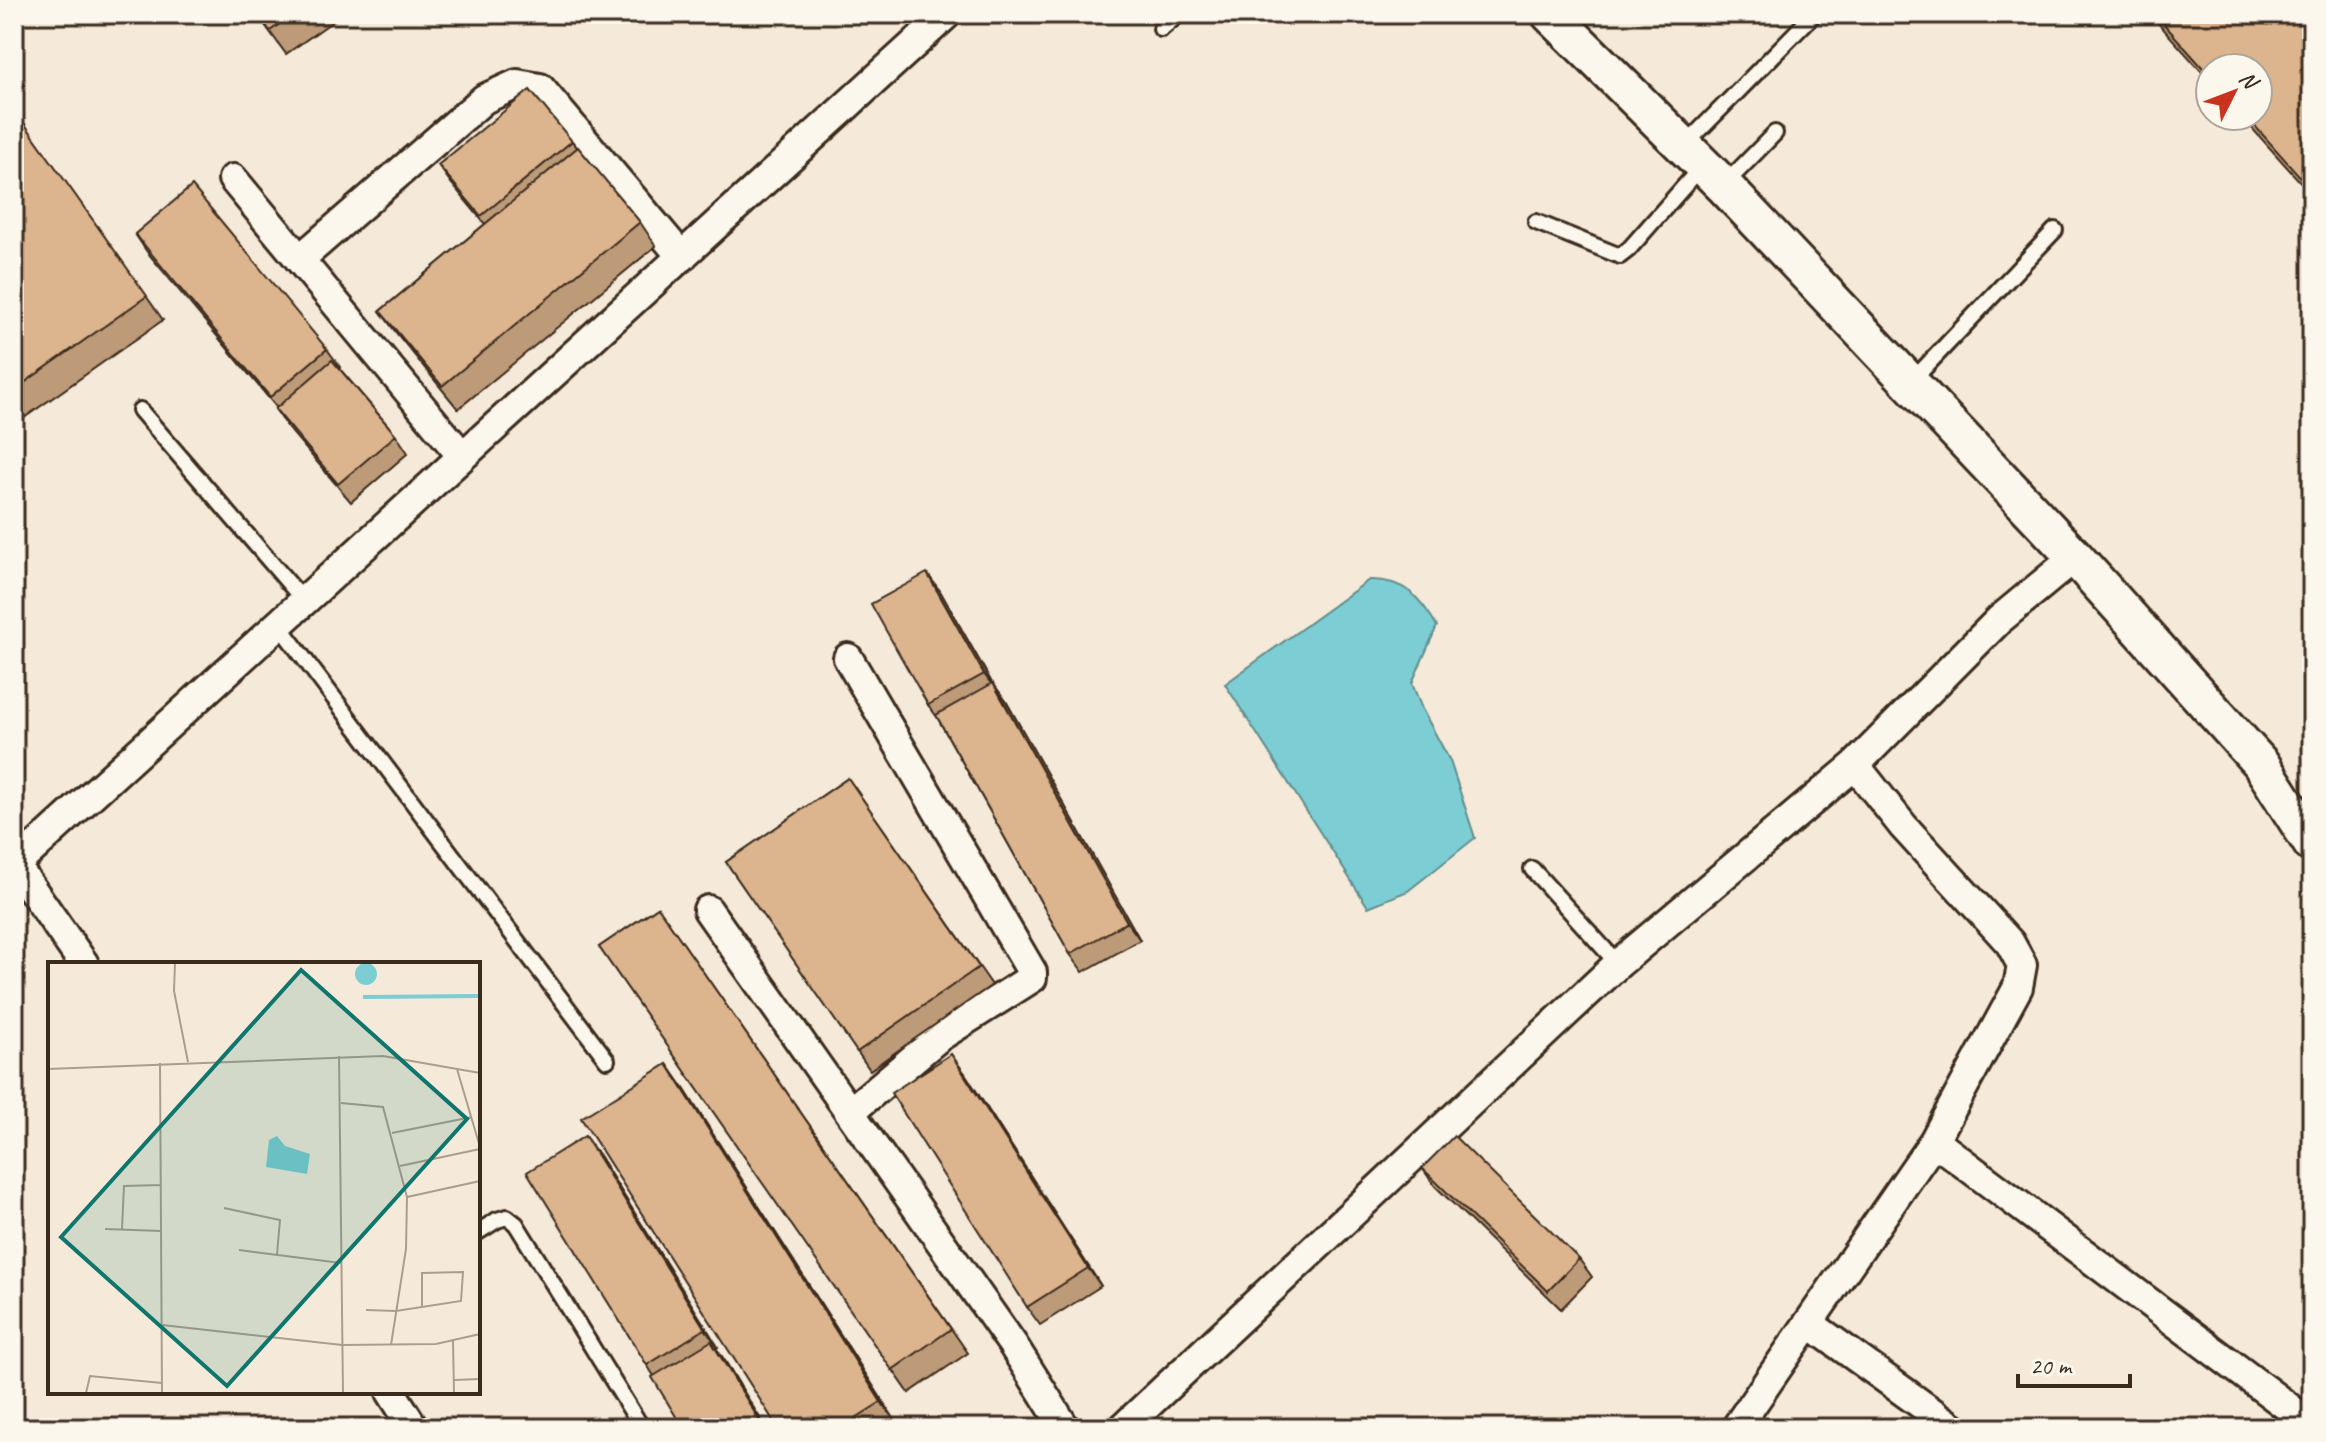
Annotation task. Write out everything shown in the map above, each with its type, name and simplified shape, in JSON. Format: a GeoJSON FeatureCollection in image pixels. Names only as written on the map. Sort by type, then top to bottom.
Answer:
{"type":"FeatureCollection","features":[{"type":"Feature","properties":{"kind":"street"},"geometry":{"type":"LineString","coordinates":[[83,962],[15,865],[947,14]]}},
{"type":"Feature","properties":{"kind":"street"},"geometry":{"type":"LineString","coordinates":[[1558,17],[2075,557],[2261,764],[2312,844]]}},
{"type":"Feature","properties":{"kind":"street"},"geometry":{"type":"LineString","coordinates":[[300,259],[484,99],[517,84],[540,88],[682,257]]}},
{"type":"Feature","properties":{"kind":"street"},"geometry":{"type":"LineString","coordinates":[[233,179],[462,456]]}},
{"type":"Feature","properties":{"kind":"street"},"geometry":{"type":"LineString","coordinates":[[1123,1428],[1618,964],[1855,765],[1999,620],[2075,557]]}},
{"type":"Feature","properties":{"kind":"street"},"geometry":{"type":"LineString","coordinates":[[848,658],[1032,972],[1032,978],[939,1037],[850,1112]]}},
{"type":"Feature","properties":{"kind":"street"},"geometry":{"type":"LineString","coordinates":[[1736,1428],[1934,1141],[2018,987],[2022,965],[2010,943],[1903,826],[1855,765]]}},
{"type":"Feature","properties":{"kind":"street"},"geometry":{"type":"LineString","coordinates":[[708,910],[1013,1345],[1065,1428]]}},
{"type":"Feature","properties":{"kind":"street"},"geometry":{"type":"LineString","coordinates":[[1934,1141],[2312,1425]]}},
{"type":"Feature","properties":{"kind":"street"},"geometry":{"type":"LineString","coordinates":[[1810,1324],[1954,1428]]}},
{"type":"Feature","properties":{"kind":"street"},"geometry":{"type":"LineString","coordinates":[[392,1394],[414,1428]]}},
{"type":"Feature","properties":{"kind":"lane"},"geometry":{"type":"LineString","coordinates":[[1161,29],[1179,14]]}},
{"type":"Feature","properties":{"kind":"lane"},"geometry":{"type":"LineString","coordinates":[[1536,222],[1620,256],[1703,166],[1814,14]]}},
{"type":"Feature","properties":{"kind":"lane"},"geometry":{"type":"LineString","coordinates":[[1703,166],[1775,133]]}},
{"type":"Feature","properties":{"kind":"lane"},"geometry":{"type":"LineString","coordinates":[[1910,384],[2055,230]]}},
{"type":"Feature","properties":{"kind":"lane"},"geometry":{"type":"LineString","coordinates":[[140,410],[304,601]]}},
{"type":"Feature","properties":{"kind":"lane"},"geometry":{"type":"LineString","coordinates":[[278,624],[607,1060]]}},
{"type":"Feature","properties":{"kind":"lane"},"geometry":{"type":"LineString","coordinates":[[1532,869],[1618,964]]}},
{"type":"Feature","properties":{"kind":"lane"},"geometry":{"type":"LineString","coordinates":[[480,1231],[507,1217],[516,1224],[642,1428]]}},
{"type":"Feature","properties":{"kind":"water"},"geometry":{"type":"Polygon","coordinates":[[[1369,580],[1392,583],[1410,592],[1437,626],[1412,683],[1450,761],[1475,838],[1408,891],[1368,907],[1225,684],[1369,580]]]}},
{"type":"Feature","properties":{"kind":"building"},"geometry":{"type":"Polygon","coordinates":[[[258,14],[293,14],[270,31],[258,14]]]}},
{"type":"Feature","properties":{"kind":"building"},"geometry":{"type":"Polygon","coordinates":[[[2155,14],[2290,14],[2312,39],[2312,190],[2260,132],[2274,132],[2274,52],[2194,52],[2194,58],[2155,14]]]}},
{"type":"Feature","properties":{"kind":"building"},"geometry":{"type":"Polygon","coordinates":[[[2297,14],[2312,14],[2312,30],[2297,14]]]}},
{"type":"Feature","properties":{"kind":"building"},"geometry":{"type":"Polygon","coordinates":[[[530,90],[572,141],[481,216],[438,165],[530,90]]]}},
{"type":"Feature","properties":{"kind":"building"},"geometry":{"type":"Polygon","coordinates":[[[14,109],[147,296],[14,390],[14,109]]]}},
{"type":"Feature","properties":{"kind":"building"},"geometry":{"type":"Polygon","coordinates":[[[578,147],[640,222],[442,386],[380,311],[578,147]]]}},
{"type":"Feature","properties":{"kind":"building"},"geometry":{"type":"Polygon","coordinates":[[[192,186],[327,349],[270,397],[135,234],[192,186]]]}},
{"type":"Feature","properties":{"kind":"building"},"geometry":{"type":"Polygon","coordinates":[[[332,360],[396,435],[338,484],[275,409],[332,360]]]}},
{"type":"Feature","properties":{"kind":"building"},"geometry":{"type":"Polygon","coordinates":[[[927,573],[984,674],[928,705],[871,604],[927,573]]]}},
{"type":"Feature","properties":{"kind":"building"},"geometry":{"type":"Polygon","coordinates":[[[993,683],[1127,922],[1070,954],[936,715],[993,683]]]}},
{"type":"Feature","properties":{"kind":"building"},"geometry":{"type":"Polygon","coordinates":[[[848,778],[979,967],[857,1052],[726,862],[848,778]]]}},
{"type":"Feature","properties":{"kind":"building"},"geometry":{"type":"Polygon","coordinates":[[[658,907],[951,1329],[892,1370],[599,947],[658,907]]]}},
{"type":"Feature","properties":{"kind":"building"},"geometry":{"type":"Polygon","coordinates":[[[951,1054],[1088,1268],[1027,1307],[891,1093],[951,1054]]]}},
{"type":"Feature","properties":{"kind":"building"},"geometry":{"type":"Polygon","coordinates":[[[667,1064],[881,1402],[840,1428],[778,1428],[581,1118],[667,1064]]]}},
{"type":"Feature","properties":{"kind":"building"},"geometry":{"type":"Polygon","coordinates":[[[585,1136],[705,1329],[647,1365],[527,1172],[585,1136]]]}},
{"type":"Feature","properties":{"kind":"building"},"geometry":{"type":"Polygon","coordinates":[[[1454,1136],[1579,1259],[1548,1291],[1422,1168],[1454,1136]]]}},
{"type":"Feature","properties":{"kind":"building"},"geometry":{"type":"Polygon","coordinates":[[[711,1341],[764,1428],[683,1428],[652,1377],[711,1341]]]}}]}
